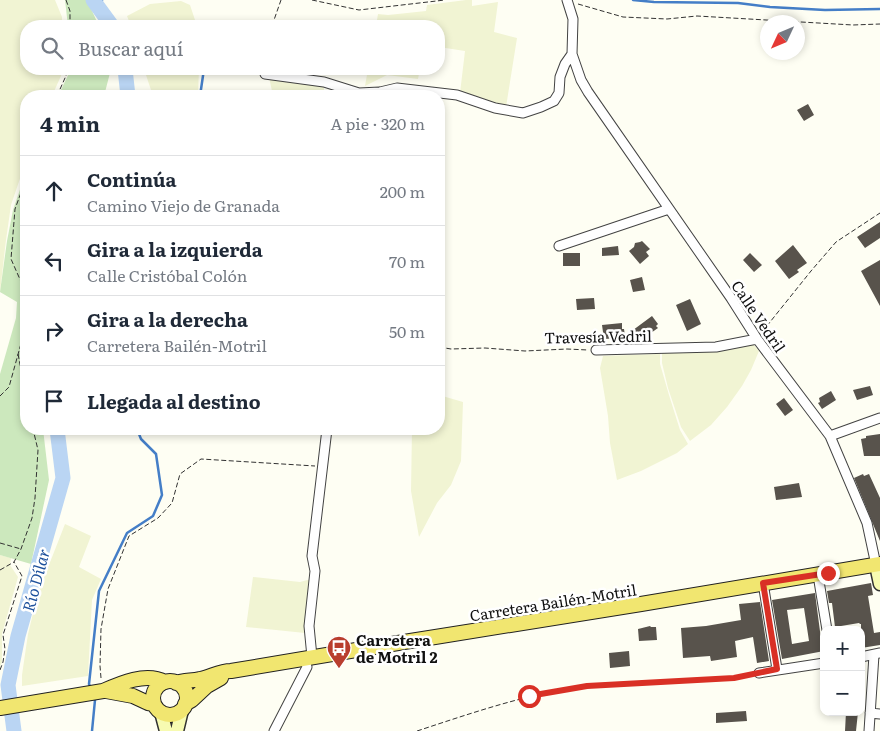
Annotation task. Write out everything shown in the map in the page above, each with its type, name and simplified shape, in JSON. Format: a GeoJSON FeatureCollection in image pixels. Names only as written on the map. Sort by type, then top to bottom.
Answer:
{"type":"FeatureCollection","features":[{"type":"Feature","properties":{"kind":"main road","name":"Carretera Bailén-Motril"},"geometry":{"type":"LineString","coordinates":[[101,691],[141,678],[158,678],[171,682],[201,679],[223,671],[231,672],[878,565]]}},
{"type":"Feature","properties":{"kind":"main road","name":"Carretera Bailén-Motril"},"geometry":{"type":"LineString","coordinates":[[184,707],[208,686],[231,672]]}},
{"type":"Feature","properties":{"kind":"main road"},"geometry":{"type":"LineString","coordinates":[[0,708],[101,691],[133,696],[168,715],[184,707],[186,697],[182,687],[171,682],[159,686],[153,697],[157,708]]}},
{"type":"Feature","properties":{"kind":"street","name":"Calle Vedril"},"geometry":{"type":"LineString","coordinates":[[567,1],[573,19],[572,54],[581,80],[731,298],[757,339],[830,436],[867,523],[878,565]]}},
{"type":"Feature","properties":{"kind":"street"},"geometry":{"type":"LineString","coordinates":[[445,94],[457,95],[495,108],[522,113],[554,101],[559,93],[560,77],[565,64],[572,54]]}},
{"type":"Feature","properties":{"kind":"street"},"geometry":{"type":"LineString","coordinates":[[272,75],[324,82],[349,90]]}},
{"type":"Feature","properties":{"kind":"street"},"geometry":{"type":"LineString","coordinates":[[388,90],[397,88],[414,90]]}},
{"type":"Feature","properties":{"kind":"street"},"geometry":{"type":"LineString","coordinates":[[559,246],[669,209]]}},
{"type":"Feature","properties":{"kind":"street","name":"Travesía Vedril"},"geometry":{"type":"LineString","coordinates":[[596,350],[716,346],[757,339]]}},
{"type":"Feature","properties":{"kind":"street"},"geometry":{"type":"LineString","coordinates":[[830,436],[880,418]]}},
{"type":"Feature","properties":{"kind":"street"},"geometry":{"type":"LineString","coordinates":[[274,731],[307,667],[309,658],[309,626],[315,571],[312,556],[326,435]]}},
{"type":"Feature","properties":{"kind":"street"},"geometry":{"type":"LineString","coordinates":[[878,565],[880,584]]}},
{"type":"Feature","properties":{"kind":"street"},"geometry":{"type":"LineString","coordinates":[[818,575],[826,626]]}},
{"type":"Feature","properties":{"kind":"street"},"geometry":{"type":"LineString","coordinates":[[763,583],[777,669]]}},
{"type":"Feature","properties":{"kind":"street"},"geometry":{"type":"LineString","coordinates":[[869,731],[877,654]]}},
{"type":"Feature","properties":{"kind":"street"},"geometry":{"type":"LineString","coordinates":[[759,673],[820,664]]}},
{"type":"Feature","properties":{"kind":"street"},"geometry":{"type":"LineString","coordinates":[[177,731],[184,707]]}},
{"type":"Feature","properties":{"kind":"street"},"geometry":{"type":"LineString","coordinates":[[157,708],[166,731]]}},
{"type":"Feature","properties":{"kind":"street"},"geometry":{"type":"LineString","coordinates":[[870,713],[880,714]]}},
{"type":"Feature","properties":{"kind":"path"},"geometry":{"type":"LineString","coordinates":[[66,0],[70,11],[70,20]]}},
{"type":"Feature","properties":{"kind":"path"},"geometry":{"type":"LineString","coordinates":[[276,20],[281,0]]}},
{"type":"Feature","properties":{"kind":"path"},"geometry":{"type":"LineString","coordinates":[[312,0],[359,10],[445,0]]}},
{"type":"Feature","properties":{"kind":"path"},"geometry":{"type":"LineString","coordinates":[[567,1],[623,16],[667,19],[697,16],[853,25],[880,24]]}},
{"type":"Feature","properties":{"kind":"path"},"geometry":{"type":"LineString","coordinates":[[60,90],[67,75]]}},
{"type":"Feature","properties":{"kind":"path"},"geometry":{"type":"LineString","coordinates":[[20,195],[15,209],[11,259],[20,279]]}},
{"type":"Feature","properties":{"kind":"path"},"geometry":{"type":"LineString","coordinates":[[757,339],[836,242],[880,212]]}},
{"type":"Feature","properties":{"kind":"path"},"geometry":{"type":"LineString","coordinates":[[0,396],[9,387],[20,344]]}},
{"type":"Feature","properties":{"kind":"path","name":"Travesía Vedril"},"geometry":{"type":"LineString","coordinates":[[445,348],[485,348],[525,352],[567,349],[596,350]]}},
{"type":"Feature","properties":{"kind":"path"},"geometry":{"type":"LineString","coordinates":[[18,354],[20,364]]}},
{"type":"Feature","properties":{"kind":"path"},"geometry":{"type":"LineString","coordinates":[[0,570],[14,562],[21,549],[32,518],[38,450],[34,435]]}},
{"type":"Feature","properties":{"kind":"path"},"geometry":{"type":"LineString","coordinates":[[101,691],[101,638],[108,589],[129,536],[158,518],[172,503],[180,474],[201,459],[323,466]]}},
{"type":"Feature","properties":{"kind":"path"},"geometry":{"type":"LineString","coordinates":[[0,543],[21,549]]}},
{"type":"Feature","properties":{"kind":"path"},"geometry":{"type":"LineString","coordinates":[[0,670],[5,649],[3,635],[22,576],[14,562]]}},
{"type":"Feature","properties":{"kind":"path"},"geometry":{"type":"LineString","coordinates":[[417,731],[529,696],[587,686],[726,678],[759,673]]}},
{"type":"Feature","properties":{"kind":"green space"},"geometry":{"type":"Polygon","coordinates":[[[0,0],[55,0],[62,20],[20,20],[20,75],[61,75],[55,90],[20,90],[20,179],[11,205],[0,292],[0,0]]]}},
{"type":"Feature","properties":{"kind":"green space"},"geometry":{"type":"Polygon","coordinates":[[[65,0],[87,0],[96,20],[67,20],[65,0]]]}},
{"type":"Feature","properties":{"kind":"green space"},"geometry":{"type":"Polygon","coordinates":[[[466,0],[472,0],[472,6],[498,2],[494,32],[517,38],[506,107],[460,93],[465,51],[445,48],[445,20],[377,20],[378,14],[388,15],[426,11],[427,5],[466,0]]]}},
{"type":"Feature","properties":{"kind":"green space"},"geometry":{"type":"Polygon","coordinates":[[[181,1],[190,5],[195,20],[129,20],[127,16],[150,4],[181,1]]]}},
{"type":"Feature","properties":{"kind":"green space"},"geometry":{"type":"Polygon","coordinates":[[[68,75],[109,75],[106,90],[61,90],[68,75]]]}},
{"type":"Feature","properties":{"kind":"green space"},"geometry":{"type":"Polygon","coordinates":[[[146,75],[199,75],[198,90],[151,90],[146,75]]]}},
{"type":"Feature","properties":{"kind":"green space"},"geometry":{"type":"Polygon","coordinates":[[[367,75],[387,75],[365,86],[367,75]]]}},
{"type":"Feature","properties":{"kind":"green space"},"geometry":{"type":"Polygon","coordinates":[[[387,75],[419,75],[418,79],[387,75]]]}},
{"type":"Feature","properties":{"kind":"green space"},"geometry":{"type":"Polygon","coordinates":[[[269,77],[324,85],[324,90],[272,90],[269,77]]]}},
{"type":"Feature","properties":{"kind":"green space"},"geometry":{"type":"Polygon","coordinates":[[[20,190],[20,435],[44,435],[49,480],[31,564],[0,555],[0,374],[16,318],[17,302],[0,292],[13,210],[20,190]]]}},
{"type":"Feature","properties":{"kind":"green space"},"geometry":{"type":"Polygon","coordinates":[[[753,344],[759,351],[742,386],[711,425],[690,441],[681,427],[668,388],[662,363],[662,353],[694,353],[734,349],[753,344]]]}},
{"type":"Feature","properties":{"kind":"green space"},"geometry":{"type":"Polygon","coordinates":[[[660,354],[660,364],[669,395],[680,430],[688,444],[677,453],[641,471],[617,480],[600,368],[603,356],[660,354]]]}},
{"type":"Feature","properties":{"kind":"green space"},"geometry":{"type":"Polygon","coordinates":[[[445,397],[463,402],[461,461],[451,485],[437,503],[419,537],[411,491],[412,435],[445,435],[445,397]]]}},
{"type":"Feature","properties":{"kind":"green space"},"geometry":{"type":"Polygon","coordinates":[[[65,524],[91,536],[79,567],[101,579],[92,600],[88,676],[22,686],[28,634],[38,593],[65,524]]]}},
{"type":"Feature","properties":{"kind":"green space"},"geometry":{"type":"Polygon","coordinates":[[[0,555],[11,558],[10,565],[18,577],[2,634],[2,662],[0,667],[0,555]]]}},
{"type":"Feature","properties":{"kind":"green space"},"geometry":{"type":"Polygon","coordinates":[[[253,577],[300,582],[311,579],[305,633],[246,627],[253,577]]]}},
{"type":"Feature","properties":{"kind":"building"},"geometry":{"type":"Polygon","coordinates":[[[808,104],[814,115],[804,121],[797,110],[808,104]]]}},
{"type":"Feature","properties":{"kind":"building"},"geometry":{"type":"Polygon","coordinates":[[[880,222],[880,238],[865,248],[857,237],[880,222]]]}},
{"type":"Feature","properties":{"kind":"building"},"geometry":{"type":"Polygon","coordinates":[[[642,241],[650,249],[646,252],[649,256],[640,264],[629,251],[634,247],[635,243],[642,241]]]}},
{"type":"Feature","properties":{"kind":"building"},"geometry":{"type":"Polygon","coordinates":[[[793,245],[807,263],[789,279],[775,261],[793,245]]]}},
{"type":"Feature","properties":{"kind":"building"},"geometry":{"type":"Polygon","coordinates":[[[618,246],[619,255],[602,256],[602,248],[618,246]]]}},
{"type":"Feature","properties":{"kind":"building"},"geometry":{"type":"Polygon","coordinates":[[[563,253],[580,253],[580,266],[563,266],[563,253]]]}},
{"type":"Feature","properties":{"kind":"building"},"geometry":{"type":"Polygon","coordinates":[[[750,253],[762,265],[754,272],[743,260],[750,253]]]}},
{"type":"Feature","properties":{"kind":"building"},"geometry":{"type":"Polygon","coordinates":[[[880,260],[880,306],[861,271],[880,260]]]}},
{"type":"Feature","properties":{"kind":"building"},"geometry":{"type":"Polygon","coordinates":[[[642,277],[645,290],[633,292],[630,280],[642,277]]]}},
{"type":"Feature","properties":{"kind":"building"},"geometry":{"type":"Polygon","coordinates":[[[594,298],[595,309],[577,310],[576,299],[594,298]]]}},
{"type":"Feature","properties":{"kind":"building"},"geometry":{"type":"Polygon","coordinates":[[[690,299],[701,324],[687,331],[676,305],[690,299]]]}},
{"type":"Feature","properties":{"kind":"building"},"geometry":{"type":"Polygon","coordinates":[[[652,316],[658,324],[656,326],[658,328],[648,335],[635,340],[634,337],[604,339],[602,325],[622,323],[625,336],[652,316]]]}},
{"type":"Feature","properties":{"kind":"building"},"geometry":{"type":"Polygon","coordinates":[[[870,386],[873,395],[857,400],[853,390],[870,386]]]}},
{"type":"Feature","properties":{"kind":"building"},"geometry":{"type":"Polygon","coordinates":[[[831,391],[836,400],[822,409],[818,403],[820,402],[819,398],[831,391]]]}},
{"type":"Feature","properties":{"kind":"building"},"geometry":{"type":"Polygon","coordinates":[[[784,398],[793,410],[785,416],[776,404],[784,398]]]}},
{"type":"Feature","properties":{"kind":"building"},"geometry":{"type":"Polygon","coordinates":[[[880,434],[880,456],[864,456],[861,439],[866,438],[866,436],[880,434]]]}},
{"type":"Feature","properties":{"kind":"building"},"geometry":{"type":"Polygon","coordinates":[[[863,474],[864,476],[869,474],[880,498],[880,541],[854,478],[863,474]]]}},
{"type":"Feature","properties":{"kind":"building"},"geometry":{"type":"Polygon","coordinates":[[[799,483],[802,497],[776,500],[774,487],[799,483]]]}},
{"type":"Feature","properties":{"kind":"building"},"geometry":{"type":"Polygon","coordinates":[[[871,583],[873,595],[868,596],[874,633],[880,632],[880,645],[865,647],[865,626],[861,626],[859,623],[835,626],[832,603],[829,603],[827,591],[871,583]]]}},
{"type":"Feature","properties":{"kind":"building"},"geometry":{"type":"Polygon","coordinates":[[[815,593],[820,631],[820,652],[782,659],[772,600],[815,593]],[[804,608],[787,610],[792,644],[809,641],[804,608]]]}},
{"type":"Feature","properties":{"kind":"building"},"geometry":{"type":"Polygon","coordinates":[[[760,602],[769,661],[757,663],[753,637],[735,641],[737,657],[711,661],[710,656],[683,658],[681,628],[741,620],[739,604],[760,602]]]}},
{"type":"Feature","properties":{"kind":"building"},"geometry":{"type":"Polygon","coordinates":[[[650,626],[656,627],[657,640],[639,641],[638,629],[650,626]]]}},
{"type":"Feature","properties":{"kind":"building"},"geometry":{"type":"Polygon","coordinates":[[[629,651],[630,666],[610,668],[609,653],[629,651]]]}},
{"type":"Feature","properties":{"kind":"building"},"geometry":{"type":"Polygon","coordinates":[[[746,711],[747,721],[716,723],[716,713],[746,711]]]}},
{"type":"Feature","properties":{"kind":"building"},"geometry":{"type":"Polygon","coordinates":[[[846,716],[858,716],[856,731],[845,731],[846,716]]]}},
{"type":"Feature","properties":{"kind":"waterway","name":"Río Dílar"},"geometry":{"type":"LineString","coordinates":[[93,0],[108,20]]}},
{"type":"Feature","properties":{"kind":"waterway","name":"Río Dílar"},"geometry":{"type":"LineString","coordinates":[[95,2],[102,0]]}},
{"type":"Feature","properties":{"kind":"waterway"},"geometry":{"type":"LineString","coordinates":[[633,0],[738,3],[825,10],[880,9]]}},
{"type":"Feature","properties":{"kind":"waterway","name":"Río Dílar"},"geometry":{"type":"LineString","coordinates":[[126,75],[127,90]]}},
{"type":"Feature","properties":{"kind":"waterway"},"geometry":{"type":"LineString","coordinates":[[201,90],[203,75]]}},
{"type":"Feature","properties":{"kind":"waterway","name":"Río Dílar"},"geometry":{"type":"LineString","coordinates":[[14,731],[8,685],[18,636],[63,478],[58,435]]}},
{"type":"Feature","properties":{"kind":"waterway"},"geometry":{"type":"LineString","coordinates":[[91,689],[89,684],[99,591],[127,533],[153,516],[162,495],[156,454],[139,435]]}},
{"type":"Feature","properties":{"kind":"waterway"},"geometry":{"type":"LineString","coordinates":[[92,731],[94,697]]}},
{"type":"Feature","properties":{"kind":"place","name":"Carretera de Motril 2"},"geometry":{"type":"Point","coordinates":[339,669]}},
{"type":"Feature","properties":{"kind":"route"},"geometry":{"type":"LineString","coordinates":[[529,696],[587,686],[734,678],[777,669],[763,583],[828,573]]}}]}
